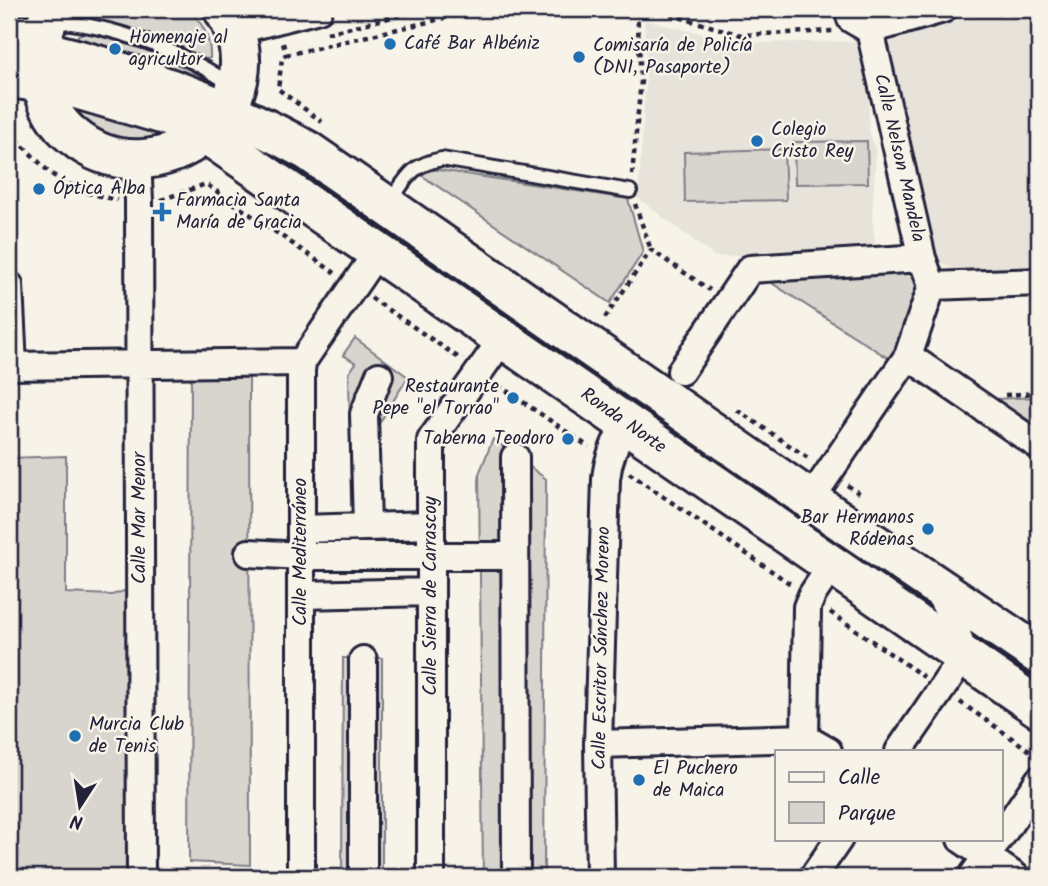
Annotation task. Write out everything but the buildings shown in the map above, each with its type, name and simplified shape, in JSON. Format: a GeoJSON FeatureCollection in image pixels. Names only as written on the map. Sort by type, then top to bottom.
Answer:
{"type":"FeatureCollection","features":[{"type":"Feature","properties":{"kind":"main road"},"geometry":{"type":"LineString","coordinates":[[30,44],[50,108],[60,124],[90,148],[108,155],[137,158],[173,152],[192,144],[229,107],[240,59],[228,20]]}},
{"type":"Feature","properties":{"kind":"main road"},"geometry":{"type":"LineString","coordinates":[[30,44],[317,138],[387,206],[819,486],[928,580],[1039,655]]}},
{"type":"Feature","properties":{"kind":"main road","name":"Ronda Norte"},"geometry":{"type":"LineString","coordinates":[[229,107],[378,251],[1039,708]]}},
{"type":"Feature","properties":{"kind":"street"},"geometry":{"type":"LineString","coordinates":[[848,9],[851,19],[870,30],[943,9]]}},
{"type":"Feature","properties":{"kind":"street"},"geometry":{"type":"LineString","coordinates":[[228,20],[280,31],[321,21]]}},
{"type":"Feature","properties":{"kind":"street","name":"Calle Nelson Mandela"},"geometry":{"type":"LineString","coordinates":[[870,30],[922,258],[932,286]]}},
{"type":"Feature","properties":{"kind":"street","name":"Calle Mar Menor"},"geometry":{"type":"LineString","coordinates":[[137,158],[141,877]]}},
{"type":"Feature","properties":{"kind":"street"},"geometry":{"type":"LineString","coordinates":[[9,285],[11,366],[302,362],[378,251]]}},
{"type":"Feature","properties":{"kind":"street"},"geometry":{"type":"LineString","coordinates":[[681,371],[750,269],[922,258]]}},
{"type":"Feature","properties":{"kind":"street"},"geometry":{"type":"LineString","coordinates":[[819,486],[908,356],[932,286],[1039,282]]}},
{"type":"Feature","properties":{"kind":"street","name":"Calle Sierra de Carrascoy"},"geometry":{"type":"LineString","coordinates":[[431,877],[431,440],[503,338]]}},
{"type":"Feature","properties":{"kind":"street"},"geometry":{"type":"LineString","coordinates":[[908,356],[1039,446]]}},
{"type":"Feature","properties":{"kind":"street","name":"Calle Mediterráneo"},"geometry":{"type":"LineString","coordinates":[[301,877],[302,362]]}},
{"type":"Feature","properties":{"kind":"street"},"geometry":{"type":"LineString","coordinates":[[367,526],[365,414],[379,376]]}},
{"type":"Feature","properties":{"kind":"street","name":"Calle Escritor Sánchez Moreno"},"geometry":{"type":"LineString","coordinates":[[600,877],[598,744],[606,479],[609,460],[618,436],[627,423]]}},
{"type":"Feature","properties":{"kind":"street"},"geometry":{"type":"LineString","coordinates":[[515,457],[516,877]]}},
{"type":"Feature","properties":{"kind":"street"},"geometry":{"type":"LineString","coordinates":[[301,529],[431,524]]}},
{"type":"Feature","properties":{"kind":"street"},"geometry":{"type":"LineString","coordinates":[[249,553],[301,556],[515,556]]}},
{"type":"Feature","properties":{"kind":"street"},"geometry":{"type":"LineString","coordinates":[[805,738],[807,614],[810,598],[832,565]]}},
{"type":"Feature","properties":{"kind":"street"},"geometry":{"type":"LineString","coordinates":[[899,750],[964,656],[948,609],[928,580]]}},
{"type":"Feature","properties":{"kind":"street"},"geometry":{"type":"LineString","coordinates":[[301,595],[431,592]]}},
{"type":"Feature","properties":{"kind":"street"},"geometry":{"type":"LineString","coordinates":[[363,660],[363,877]]}},
{"type":"Feature","properties":{"kind":"street"},"geometry":{"type":"LineString","coordinates":[[598,744],[805,738],[826,750]]}},
{"type":"Feature","properties":{"kind":"street"},"geometry":{"type":"LineString","coordinates":[[1002,833],[1039,780]]}},
{"type":"Feature","properties":{"kind":"street"},"geometry":{"type":"LineString","coordinates":[[813,877],[838,840]]}},
{"type":"Feature","properties":{"kind":"street"},"geometry":{"type":"LineString","coordinates":[[963,840],[989,852],[1016,877]]}},
{"type":"Feature","properties":{"kind":"lane"},"geometry":{"type":"LineString","coordinates":[[266,114],[317,138]]}},
{"type":"Feature","properties":{"kind":"lane"},"geometry":{"type":"LineString","coordinates":[[387,206],[414,169],[442,159],[630,191]]}},
{"type":"Feature","properties":{"kind":"path"},"geometry":{"type":"LineString","coordinates":[[321,21],[446,9]]}},
{"type":"Feature","properties":{"kind":"path"},"geometry":{"type":"LineString","coordinates":[[317,138],[278,89],[282,58],[484,9]]}},
{"type":"Feature","properties":{"kind":"path"},"geometry":{"type":"LineString","coordinates":[[637,9],[641,81],[630,191],[651,250],[728,302]]}},
{"type":"Feature","properties":{"kind":"path"},"geometry":{"type":"LineString","coordinates":[[651,9],[741,35],[870,30]]}},
{"type":"Feature","properties":{"kind":"path"},"geometry":{"type":"LineString","coordinates":[[280,31],[286,55]]}},
{"type":"Feature","properties":{"kind":"path"},"geometry":{"type":"LineString","coordinates":[[280,31],[296,41]]}},
{"type":"Feature","properties":{"kind":"path"},"geometry":{"type":"LineString","coordinates":[[276,46],[280,31]]}},
{"type":"Feature","properties":{"kind":"path"},"geometry":{"type":"LineString","coordinates":[[9,132],[38,163],[67,184],[102,198],[156,201],[206,184],[1039,758]]}},
{"type":"Feature","properties":{"kind":"path"},"geometry":{"type":"LineString","coordinates":[[594,310],[606,318],[651,250]]}},
{"type":"Feature","properties":{"kind":"path"},"geometry":{"type":"LineString","coordinates":[[727,402],[819,486],[865,498]]}},
{"type":"Feature","properties":{"kind":"path"},"geometry":{"type":"LineString","coordinates":[[1025,609],[1037,617],[1039,609]]}},
{"type":"Feature","properties":{"kind":"shaded area"},"geometry":{"type":"Polygon","coordinates":[[[1005,9],[1039,9],[1039,267],[955,271],[935,259],[883,51],[896,37],[1005,9]]]}},
{"type":"Feature","properties":{"kind":"shaded area","name":"Colegio Cristo Rey"},"geometry":{"type":"Polygon","coordinates":[[[644,20],[742,43],[868,41],[869,130],[876,152],[872,218],[876,248],[715,257],[638,198],[646,78],[644,20]]]}},
{"type":"Feature","properties":{"kind":"green space"},"geometry":{"type":"Polygon","coordinates":[[[88,9],[189,9],[205,31],[210,58],[204,60],[156,38],[89,17],[86,13],[88,9]]]}},
{"type":"Feature","properties":{"kind":"green space"},"geometry":{"type":"Polygon","coordinates":[[[86,32],[149,51],[194,72],[197,79],[76,44],[78,35],[86,32]]]}},
{"type":"Feature","properties":{"kind":"green space"},"geometry":{"type":"Polygon","coordinates":[[[73,110],[160,134],[161,138],[149,142],[101,137],[73,110]]]}},
{"type":"Feature","properties":{"kind":"green space"},"geometry":{"type":"Polygon","coordinates":[[[867,141],[868,183],[795,184],[794,142],[867,141]]]}},
{"type":"Feature","properties":{"kind":"green space"},"geometry":{"type":"Polygon","coordinates":[[[784,149],[786,200],[685,202],[684,152],[784,149]]]}},
{"type":"Feature","properties":{"kind":"green space"},"geometry":{"type":"Polygon","coordinates":[[[426,170],[628,199],[643,252],[610,303],[421,175],[426,170]]]}},
{"type":"Feature","properties":{"kind":"green space"},"geometry":{"type":"Polygon","coordinates":[[[357,205],[449,268],[444,276],[352,212],[357,205]]]}},
{"type":"Feature","properties":{"kind":"green space"},"geometry":{"type":"Polygon","coordinates":[[[919,269],[921,299],[891,360],[761,276],[919,269]]]}},
{"type":"Feature","properties":{"kind":"green space"},"geometry":{"type":"Polygon","coordinates":[[[452,271],[544,334],[539,342],[447,278],[452,271]]]}},
{"type":"Feature","properties":{"kind":"green space"},"geometry":{"type":"Polygon","coordinates":[[[548,337],[613,382],[608,390],[542,344],[548,337]]]}},
{"type":"Feature","properties":{"kind":"green space"},"geometry":{"type":"Polygon","coordinates":[[[355,338],[408,377],[377,427],[377,506],[351,505],[349,373],[356,363],[343,355],[355,338]]]}},
{"type":"Feature","properties":{"kind":"green space"},"geometry":{"type":"Polygon","coordinates":[[[191,374],[249,374],[250,865],[189,862],[191,374]]]}},
{"type":"Feature","properties":{"kind":"green space"},"geometry":{"type":"Polygon","coordinates":[[[630,394],[735,467],[730,474],[625,401],[630,394]]]}},
{"type":"Feature","properties":{"kind":"green space"},"geometry":{"type":"Polygon","coordinates":[[[1039,397],[1039,429],[993,399],[1039,397]]]}},
{"type":"Feature","properties":{"kind":"green space"},"geometry":{"type":"Polygon","coordinates":[[[493,439],[546,479],[544,877],[483,877],[479,474],[493,439]]]}},
{"type":"Feature","properties":{"kind":"green space","name":"Murcia Club de Tenis"},"geometry":{"type":"Polygon","coordinates":[[[66,456],[66,593],[112,595],[130,589],[141,877],[9,877],[9,458],[66,456]]]}},
{"type":"Feature","properties":{"kind":"green space"},"geometry":{"type":"Polygon","coordinates":[[[739,469],[818,524],[813,531],[733,477],[739,469]]]}},
{"type":"Feature","properties":{"kind":"green space"},"geometry":{"type":"Polygon","coordinates":[[[838,538],[922,596],[916,604],[833,546],[838,538]]]}},
{"type":"Feature","properties":{"kind":"green space"},"geometry":{"type":"Polygon","coordinates":[[[343,658],[382,658],[382,877],[342,877],[343,658]]]}},
{"type":"Feature","properties":{"kind":"place","name":"Café Bar Albéniz"},"geometry":{"type":"Point","coordinates":[390,44]}},
{"type":"Feature","properties":{"kind":"place","name":"Homenaje al agricultor"},"geometry":{"type":"Point","coordinates":[115,49]}},
{"type":"Feature","properties":{"kind":"place","name":"Comisaría de Policía (DNI, Pasaporte)"},"geometry":{"type":"Point","coordinates":[579,57]}},
{"type":"Feature","properties":{"kind":"place","name":"Colegio Cristo Rey"},"geometry":{"type":"Point","coordinates":[757,141]}},
{"type":"Feature","properties":{"kind":"place","name":"Óptica Alba"},"geometry":{"type":"Point","coordinates":[39,189]}},
{"type":"Feature","properties":{"kind":"place","name":"Farmacia Santa María de Gracia"},"geometry":{"type":"Point","coordinates":[162,212]}},
{"type":"Feature","properties":{"kind":"place","name":"Restaurante Pepe \"el Torrao\""},"geometry":{"type":"Point","coordinates":[513,398]}},
{"type":"Feature","properties":{"kind":"place","name":"Taberna Teodoro"},"geometry":{"type":"Point","coordinates":[568,439]}},
{"type":"Feature","properties":{"kind":"place","name":"Bar Hermanos Ródenas"},"geometry":{"type":"Point","coordinates":[928,529]}},
{"type":"Feature","properties":{"kind":"place","name":"Murcia Club de Tenis"},"geometry":{"type":"Point","coordinates":[75,736]}},
{"type":"Feature","properties":{"kind":"place","name":"El Puchero de Maica"},"geometry":{"type":"Point","coordinates":[639,780]}}]}
